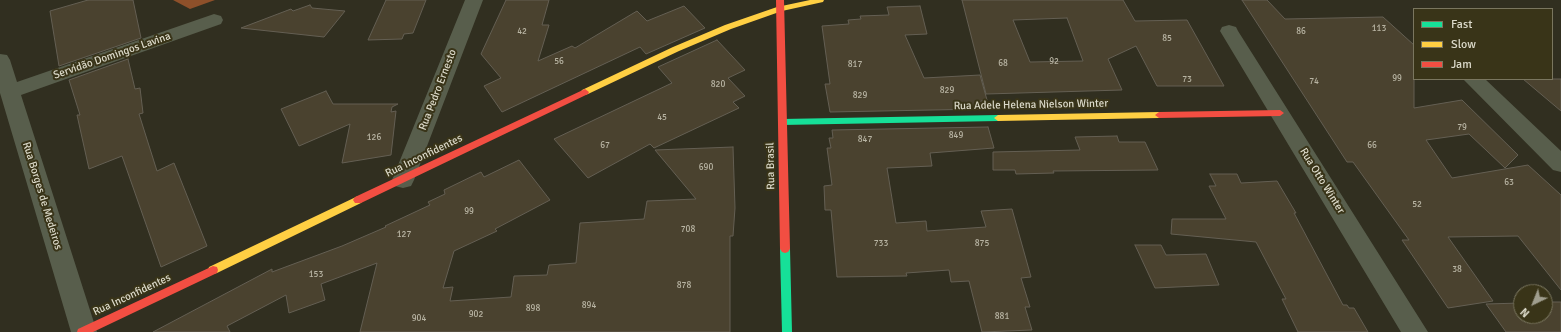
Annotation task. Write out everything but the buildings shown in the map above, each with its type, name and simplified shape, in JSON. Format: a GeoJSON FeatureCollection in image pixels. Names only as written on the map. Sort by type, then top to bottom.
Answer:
{"type":"FeatureCollection","features":[{"type":"Feature","properties":{"kind":"street","name":"Rua Pedro Ernesto"},"geometry":{"type":"LineString","coordinates":[[403,180],[474,0]]}},
{"type":"Feature","properties":{"kind":"street","name":"Rua Inconfidentes"},"geometry":{"type":"LineString","coordinates":[[83,332],[676,49],[780,5],[820,0]]}},
{"type":"Feature","properties":{"kind":"street","name":"Rua Brasil"},"geometry":{"type":"LineString","coordinates":[[780,5],[786,332]]}},
{"type":"Feature","properties":{"kind":"street","name":"Servidão Domingos Lavina"},"geometry":{"type":"LineString","coordinates":[[10,92],[214,20]]}},
{"type":"Feature","properties":{"kind":"street","name":"Rua Otto Winter"},"geometry":{"type":"LineString","coordinates":[[1229,30],[1414,332]]}},
{"type":"Feature","properties":{"kind":"street","name":"Rua Borges de Medeiros"},"geometry":{"type":"LineString","coordinates":[[0,60],[83,332]]}},
{"type":"Feature","properties":{"kind":"street"},"geometry":{"type":"LineString","coordinates":[[1474,80],[1561,164]]}},
{"type":"Feature","properties":{"kind":"street","name":"Rua Adele Helena Nielson Winter"},"geometry":{"type":"LineString","coordinates":[[782,122],[1280,113]]}},
{"type":"Feature","properties":{"kind":"shaded area"},"geometry":{"type":"Polygon","coordinates":[[[173,0],[215,0],[190,9],[173,0]]]}},
{"type":"Feature","properties":{"kind":"traffic: fast"},"geometry":{"type":"LineString","coordinates":[[782,122],[998,118]]}},
{"type":"Feature","properties":{"kind":"traffic: fast"},"geometry":{"type":"LineString","coordinates":[[785,249],[787,332]]}},
{"type":"Feature","properties":{"kind":"traffic: slow"},"geometry":{"type":"LineString","coordinates":[[585,92],[676,49],[728,27],[780,9],[820,0]]}},
{"type":"Feature","properties":{"kind":"traffic: slow"},"geometry":{"type":"LineString","coordinates":[[998,118],[1159,115]]}},
{"type":"Feature","properties":{"kind":"traffic: slow"},"geometry":{"type":"LineString","coordinates":[[213,270],[358,200]]}},
{"type":"Feature","properties":{"kind":"traffic: jam"},"geometry":{"type":"LineString","coordinates":[[780,0],[785,249]]}},
{"type":"Feature","properties":{"kind":"traffic: jam"},"geometry":{"type":"LineString","coordinates":[[358,200],[585,92]]}},
{"type":"Feature","properties":{"kind":"traffic: jam"},"geometry":{"type":"LineString","coordinates":[[1159,115],[1280,113]]}},
{"type":"Feature","properties":{"kind":"traffic: jam"},"geometry":{"type":"LineString","coordinates":[[82,332],[213,270]]}}]}
